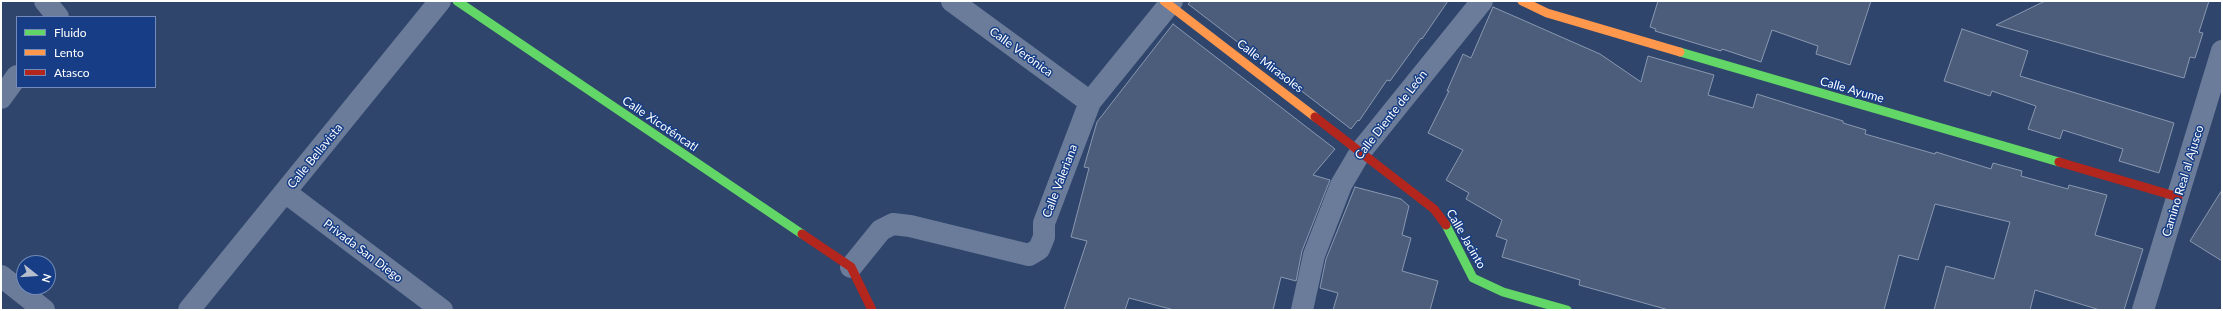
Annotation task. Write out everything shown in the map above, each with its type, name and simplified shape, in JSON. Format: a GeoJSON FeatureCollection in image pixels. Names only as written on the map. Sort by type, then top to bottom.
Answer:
{"type":"FeatureCollection","features":[{"type":"Feature","properties":{"kind":"street"},"geometry":{"type":"LineString","coordinates":[[44,1],[57,16]]}},
{"type":"Feature","properties":{"kind":"street"},"geometry":{"type":"LineString","coordinates":[[59,16],[70,1]]}},
{"type":"Feature","properties":{"kind":"street","name":"Calle Bellavista"},"geometry":{"type":"LineString","coordinates":[[189,310],[440,1]]}},
{"type":"Feature","properties":{"kind":"street","name":"Calle Xicoténcatl"},"geometry":{"type":"LineString","coordinates":[[457,1],[851,267]]}},
{"type":"Feature","properties":{"kind":"street","name":"Calle Verónica"},"geometry":{"type":"LineString","coordinates":[[952,1],[1090,102]]}},
{"type":"Feature","properties":{"kind":"street","name":"Calle Diente de León"},"geometry":{"type":"LineString","coordinates":[[1302,310],[1314,254],[1341,185],[1361,151],[1482,1]]}},
{"type":"Feature","properties":{"kind":"street","name":"Calle Ayume"},"geometry":{"type":"LineString","coordinates":[[1522,1],[1547,13],[2178,197]]}},
{"type":"Feature","properties":{"kind":"street","name":"Calle Valeriana"},"geometry":{"type":"LineString","coordinates":[[851,267],[881,230],[893,224],[910,226],[1029,255],[1039,249],[1044,237],[1044,223],[1090,102],[1168,2]]}},
{"type":"Feature","properties":{"kind":"street","name":"Calle Mirasoles"},"geometry":{"type":"LineString","coordinates":[[1168,2],[1361,151]]}},
{"type":"Feature","properties":{"kind":"street","name":"Camino Real al Ajusco"},"geometry":{"type":"LineString","coordinates":[[2143,310],[2222,51]]}},
{"type":"Feature","properties":{"kind":"street"},"geometry":{"type":"LineString","coordinates":[[1,98],[16,77]]}},
{"type":"Feature","properties":{"kind":"street","name":"Calle Jacinto"},"geometry":{"type":"LineString","coordinates":[[1361,151],[1434,209],[1446,224],[1473,278],[1503,292],[1566,310]]}},
{"type":"Feature","properties":{"kind":"street","name":"Privada San Diego"},"geometry":{"type":"LineString","coordinates":[[285,192],[442,310]]}},
{"type":"Feature","properties":{"kind":"street"},"geometry":{"type":"LineString","coordinates":[[851,267],[872,310]]}},
{"type":"Feature","properties":{"kind":"street"},"geometry":{"type":"LineString","coordinates":[[1,276],[44,310]]}},
{"type":"Feature","properties":{"kind":"building"},"geometry":{"type":"Polygon","coordinates":[[[1191,1],[1448,1],[1422,39],[1421,38],[1390,81],[1387,80],[1359,121],[1358,120],[1351,129],[1188,4],[1191,1]]]}},
{"type":"Feature","properties":{"kind":"building"},"geometry":{"type":"Polygon","coordinates":[[[1658,1],[1871,1],[1850,65],[1816,54],[1818,46],[1772,30],[1761,62],[1722,49],[1721,51],[1655,31],[1656,29],[1650,27],[1658,1]]]}},
{"type":"Feature","properties":{"kind":"building"},"geometry":{"type":"Polygon","coordinates":[[[2045,1],[2209,1],[2199,32],[2203,33],[2195,58],[2190,57],[2184,78],[1996,25],[2045,1]]]}},
{"type":"Feature","properties":{"kind":"building"},"geometry":{"type":"Polygon","coordinates":[[[1493,7],[1600,54],[1641,82],[1648,56],[1714,75],[1708,95],[1753,108],[1757,94],[1843,121],[1843,123],[1866,130],[1865,134],[1935,154],[1936,152],[1991,169],[1993,163],[2022,171],[2021,176],[2068,189],[2069,185],[2107,195],[2095,235],[2143,249],[2124,310],[2100,310],[2035,290],[2030,310],[1934,310],[1946,266],[1994,279],[2010,222],[1935,204],[1918,260],[1899,255],[1884,310],[1669,310],[1579,285],[1580,280],[1502,257],[1507,240],[1496,236],[1502,220],[1466,199],[1469,193],[1446,180],[1463,150],[1428,133],[1449,91],[1447,91],[1463,54],[1471,58],[1493,7]]]}},
{"type":"Feature","properties":{"kind":"building"},"geometry":{"type":"Polygon","coordinates":[[[1173,24],[1335,149],[1313,175],[1330,180],[1302,251],[1296,281],[1281,277],[1273,310],[1174,310],[1129,298],[1125,310],[1064,310],[1087,241],[1071,237],[1089,168],[1084,167],[1097,122],[1173,24]]]}},
{"type":"Feature","properties":{"kind":"building"},"geometry":{"type":"Polygon","coordinates":[[[1962,29],[2028,51],[2020,76],[2174,123],[2159,173],[2119,161],[2123,149],[2063,130],[2060,139],[2028,129],[2036,106],[1992,91],[1990,96],[1944,81],[1962,29]]]}},
{"type":"Feature","properties":{"kind":"building"},"geometry":{"type":"Polygon","coordinates":[[[1355,187],[1401,199],[1409,206],[1402,235],[1411,238],[1402,271],[1438,281],[1430,310],[1333,310],[1338,293],[1320,288],[1326,259],[1355,187]]]}},
{"type":"Feature","properties":{"kind":"building"},"geometry":{"type":"Polygon","coordinates":[[[2222,190],[2222,261],[2190,241],[2222,190]]]}},
{"type":"Feature","properties":{"kind":"traffic: fast"},"geometry":{"type":"LineString","coordinates":[[457,1],[802,234]]}},
{"type":"Feature","properties":{"kind":"traffic: fast"},"geometry":{"type":"LineString","coordinates":[[1680,52],[2059,162]]}},
{"type":"Feature","properties":{"kind":"traffic: fast"},"geometry":{"type":"LineString","coordinates":[[1446,225],[1473,278],[1503,292],[1567,310]]}},
{"type":"Feature","properties":{"kind":"traffic: slow"},"geometry":{"type":"LineString","coordinates":[[1164,1],[1315,117]]}},
{"type":"Feature","properties":{"kind":"traffic: slow"},"geometry":{"type":"LineString","coordinates":[[1522,1],[1547,13],[1680,52]]}},
{"type":"Feature","properties":{"kind":"traffic: jam"},"geometry":{"type":"LineString","coordinates":[[1315,117],[1434,209],[1446,225]]}},
{"type":"Feature","properties":{"kind":"traffic: jam"},"geometry":{"type":"LineString","coordinates":[[2059,162],[2178,197]]}},
{"type":"Feature","properties":{"kind":"traffic: jam"},"geometry":{"type":"LineString","coordinates":[[802,234],[851,267],[872,310]]}}]}
